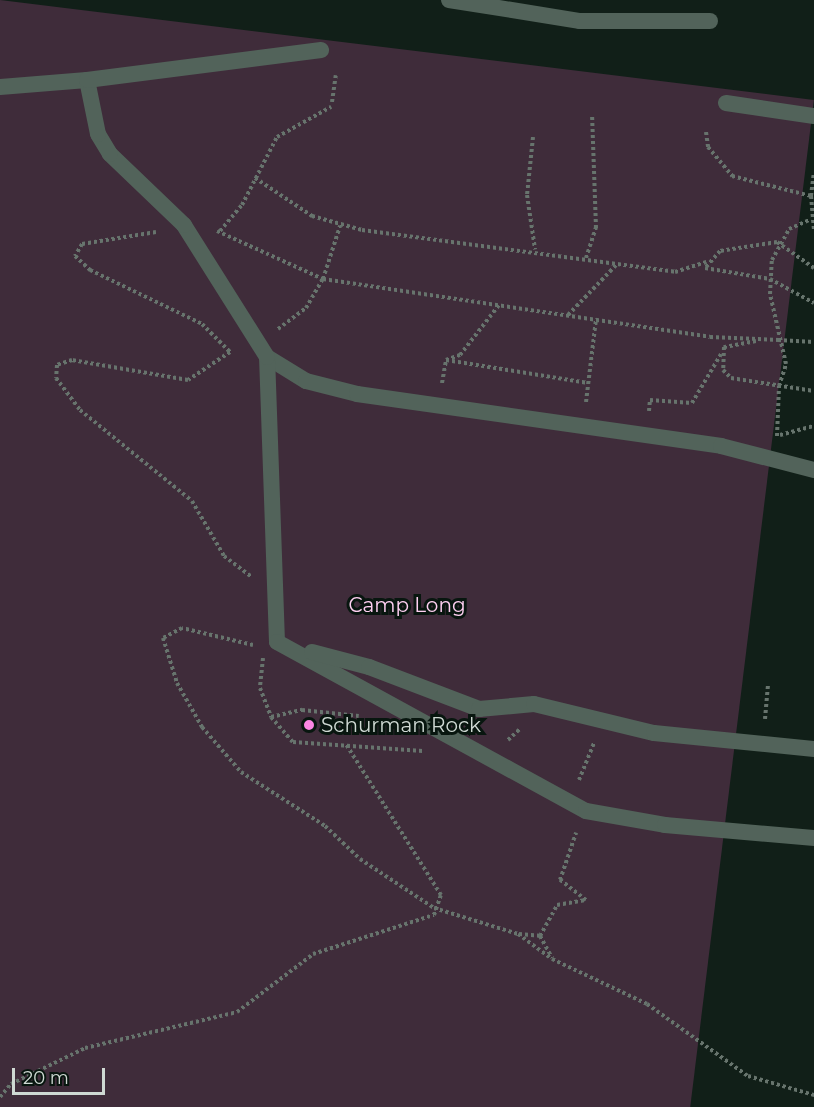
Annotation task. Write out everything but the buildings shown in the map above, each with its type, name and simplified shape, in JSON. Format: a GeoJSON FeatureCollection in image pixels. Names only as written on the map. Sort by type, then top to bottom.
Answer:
{"type":"FeatureCollection","features":[{"type":"Feature","properties":{"kind":"lane"},"geometry":{"type":"LineString","coordinates":[[449,0],[580,21],[710,21]]}},
{"type":"Feature","properties":{"kind":"lane"},"geometry":{"type":"LineString","coordinates":[[0,87],[87,80],[321,50]]}},
{"type":"Feature","properties":{"kind":"lane"},"geometry":{"type":"LineString","coordinates":[[87,80],[98,135],[110,154],[181,222],[193,237],[263,351],[318,385],[438,405],[645,434],[814,470]]}},
{"type":"Feature","properties":{"kind":"lane"},"geometry":{"type":"LineString","coordinates":[[726,104],[814,116]]}},
{"type":"Feature","properties":{"kind":"lane"},"geometry":{"type":"LineString","coordinates":[[263,351],[277,642]]}},
{"type":"Feature","properties":{"kind":"lane"},"geometry":{"type":"LineString","coordinates":[[277,642],[369,667],[479,710],[498,710],[518,702],[602,723],[763,746],[814,750]]}},
{"type":"Feature","properties":{"kind":"lane"},"geometry":{"type":"LineString","coordinates":[[277,642],[567,801],[606,817],[814,838]]}},
{"type":"Feature","properties":{"kind":"path"},"geometry":{"type":"LineString","coordinates":[[220,231],[255,178],[277,137],[332,104],[336,75]]}},
{"type":"Feature","properties":{"kind":"path"},"geometry":{"type":"LineString","coordinates":[[586,258],[596,228],[592,116]]}},
{"type":"Feature","properties":{"kind":"path"},"geometry":{"type":"LineString","coordinates":[[706,132],[708,147],[732,176],[813,195]]}},
{"type":"Feature","properties":{"kind":"path"},"geometry":{"type":"LineString","coordinates":[[533,137],[527,195],[535,249]]}},
{"type":"Feature","properties":{"kind":"path"},"geometry":{"type":"LineString","coordinates":[[814,173],[810,219],[814,231]]}},
{"type":"Feature","properties":{"kind":"path"},"geometry":{"type":"LineString","coordinates":[[255,178],[312,216],[340,226],[535,249],[675,272],[706,262],[720,251],[777,242],[814,268]]}},
{"type":"Feature","properties":{"kind":"path"},"geometry":{"type":"LineString","coordinates":[[810,219],[789,229],[777,242],[770,279],[779,340],[786,364],[778,386],[777,436],[814,426]]}},
{"type":"Feature","properties":{"kind":"path"},"geometry":{"type":"LineString","coordinates":[[181,222],[144,235],[82,244],[75,256],[90,270],[202,324],[230,352],[188,380],[72,360],[57,365],[56,378],[80,410],[192,501],[224,556],[239,571],[275,586]]}},
{"type":"Feature","properties":{"kind":"path"},"geometry":{"type":"LineString","coordinates":[[263,351],[306,308],[323,279],[340,226]]}},
{"type":"Feature","properties":{"kind":"path"},"geometry":{"type":"LineString","coordinates":[[193,237],[220,231],[268,259],[323,279],[710,337],[814,342]]}},
{"type":"Feature","properties":{"kind":"path"},"geometry":{"type":"LineString","coordinates":[[706,262],[705,268],[716,273],[770,279],[814,303]]}},
{"type":"Feature","properties":{"kind":"path"},"geometry":{"type":"LineString","coordinates":[[568,315],[617,264]]}},
{"type":"Feature","properties":{"kind":"path"},"geometry":{"type":"LineString","coordinates":[[446,360],[460,355],[499,305]]}},
{"type":"Feature","properties":{"kind":"path"},"geometry":{"type":"LineString","coordinates":[[583,424],[596,319]]}},
{"type":"Feature","properties":{"kind":"path"},"geometry":{"type":"LineString","coordinates":[[645,434],[650,400],[692,403],[721,354],[737,342],[779,340]]}},
{"type":"Feature","properties":{"kind":"path"},"geometry":{"type":"LineString","coordinates":[[721,354],[731,378],[814,391]]}},
{"type":"Feature","properties":{"kind":"path"},"geometry":{"type":"LineString","coordinates":[[446,360],[588,383]]}},
{"type":"Feature","properties":{"kind":"path"},"geometry":{"type":"LineString","coordinates":[[438,405],[446,360]]}},
{"type":"Feature","properties":{"kind":"path"},"geometry":{"type":"LineString","coordinates":[[277,642],[236,643],[182,628],[167,631],[163,646],[202,727],[241,772],[325,826],[368,865],[434,908],[518,934],[540,936]]}},
{"type":"Feature","properties":{"kind":"path"},"geometry":{"type":"LineString","coordinates":[[277,642],[259,663],[260,688],[272,717],[302,747],[346,744],[428,752]]}},
{"type":"Feature","properties":{"kind":"path"},"geometry":{"type":"LineString","coordinates":[[763,746],[768,684]]}},
{"type":"Feature","properties":{"kind":"path"},"geometry":{"type":"LineString","coordinates":[[567,801],[602,723]]}},
{"type":"Feature","properties":{"kind":"path"},"geometry":{"type":"LineString","coordinates":[[0,1097],[11,1084],[85,1048],[237,1012],[313,954],[381,930],[417,925],[434,915],[434,908],[441,895],[346,744]]}},
{"type":"Feature","properties":{"kind":"path"},"geometry":{"type":"LineString","coordinates":[[540,936],[557,905],[586,900],[560,880],[580,824]]}},
{"type":"Feature","properties":{"kind":"path"},"geometry":{"type":"LineString","coordinates":[[518,934],[552,959],[647,1004],[748,1076],[814,1095]]}},
{"type":"Feature","properties":{"kind":"path"},"geometry":{"type":"LineString","coordinates":[[540,936],[552,959]]}},
{"type":"Feature","properties":{"kind":"green space","name":"Camp Long"},"geometry":{"type":"Polygon","coordinates":[[[0,0],[814,100],[690,1107],[0,1107],[0,0]]]}},
{"type":"Feature","properties":{"kind":"place","name":"Schurman Rock"},"geometry":{"type":"Point","coordinates":[309,725]}}]}
